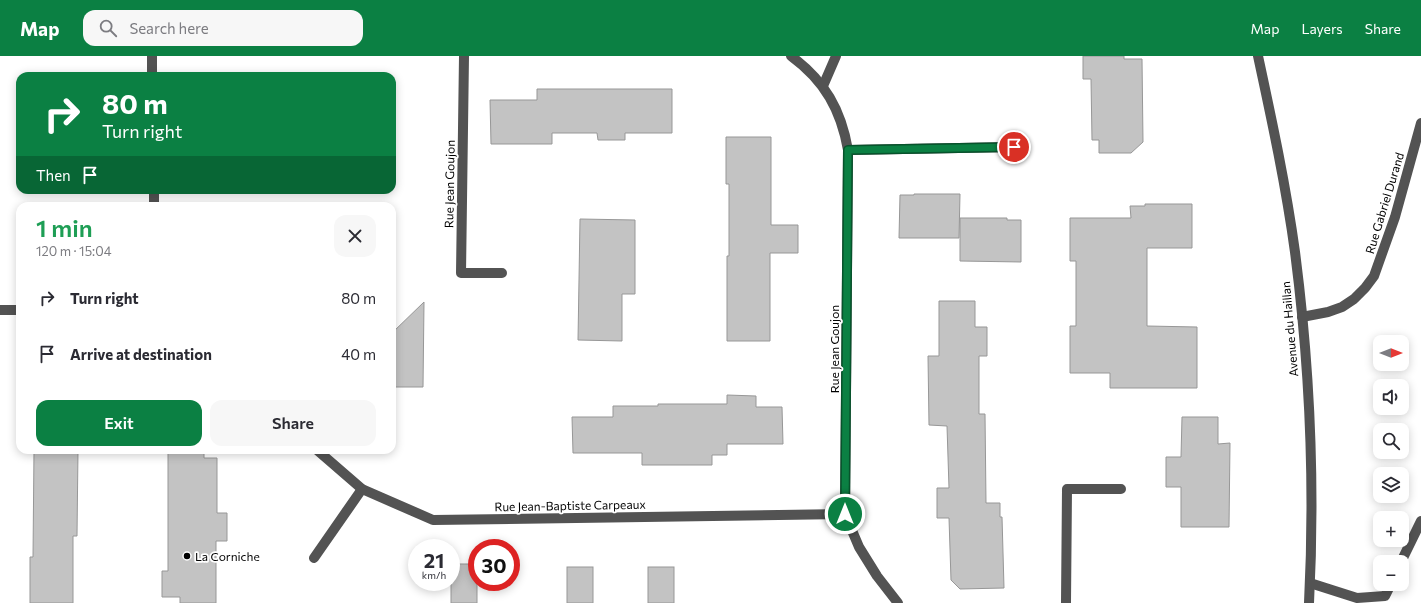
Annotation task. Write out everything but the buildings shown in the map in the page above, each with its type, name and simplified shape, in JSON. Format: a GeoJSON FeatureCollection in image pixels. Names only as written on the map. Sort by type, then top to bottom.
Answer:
{"type":"FeatureCollection","features":[{"type":"Feature","properties":{"kind":"street"},"geometry":{"type":"LineString","coordinates":[[152,56],[152,72]]}},
{"type":"Feature","properties":{"kind":"street","name":"Rue Jean Goujon"},"geometry":{"type":"LineString","coordinates":[[464,56],[461,273],[502,273]]}},
{"type":"Feature","properties":{"kind":"street","name":"Rue Jean Goujon"},"geometry":{"type":"LineString","coordinates":[[791,56],[809,70],[823,86],[840,117],[845,133],[848,150],[845,514],[859,546],[877,576],[898,603]]}},
{"type":"Feature","properties":{"kind":"street"},"geometry":{"type":"LineString","coordinates":[[823,86],[836,56]]}},
{"type":"Feature","properties":{"kind":"street","name":"Avenue du Haillan"},"geometry":{"type":"LineString","coordinates":[[1258,56],[1280,162],[1295,252],[1302,317],[1309,416],[1311,494],[1309,603]]}},
{"type":"Feature","properties":{"kind":"street","name":"Rue Gabriel Durand"},"geometry":{"type":"LineString","coordinates":[[1302,317],[1328,312],[1342,307],[1354,299],[1374,276],[1395,218],[1421,123]]}},
{"type":"Feature","properties":{"kind":"street"},"geometry":{"type":"LineString","coordinates":[[848,150],[1014,147]]}},
{"type":"Feature","properties":{"kind":"street"},"geometry":{"type":"LineString","coordinates":[[0,310],[16,310]]}},
{"type":"Feature","properties":{"kind":"street","name":"Rue Jean-Baptiste Carpeaux"},"geometry":{"type":"LineString","coordinates":[[322,454],[362,489],[433,520],[845,514]]}},
{"type":"Feature","properties":{"kind":"street"},"geometry":{"type":"LineString","coordinates":[[314,558],[362,489]]}},
{"type":"Feature","properties":{"kind":"street"},"geometry":{"type":"LineString","coordinates":[[1066,603],[1067,489],[1121,489]]}},
{"type":"Feature","properties":{"kind":"street"},"geometry":{"type":"LineString","coordinates":[[1404,555],[1421,520]]}},
{"type":"Feature","properties":{"kind":"street"},"geometry":{"type":"LineString","coordinates":[[1310,583],[1357,598],[1385,596],[1387,591]]}},
{"type":"Feature","properties":{"kind":"place","name":"La Corniche"},"geometry":{"type":"Point","coordinates":[187,556]}},
{"type":"Feature","properties":{"kind":"route"},"geometry":{"type":"LineString","coordinates":[[845,514],[848,150],[1014,147]]}}]}
